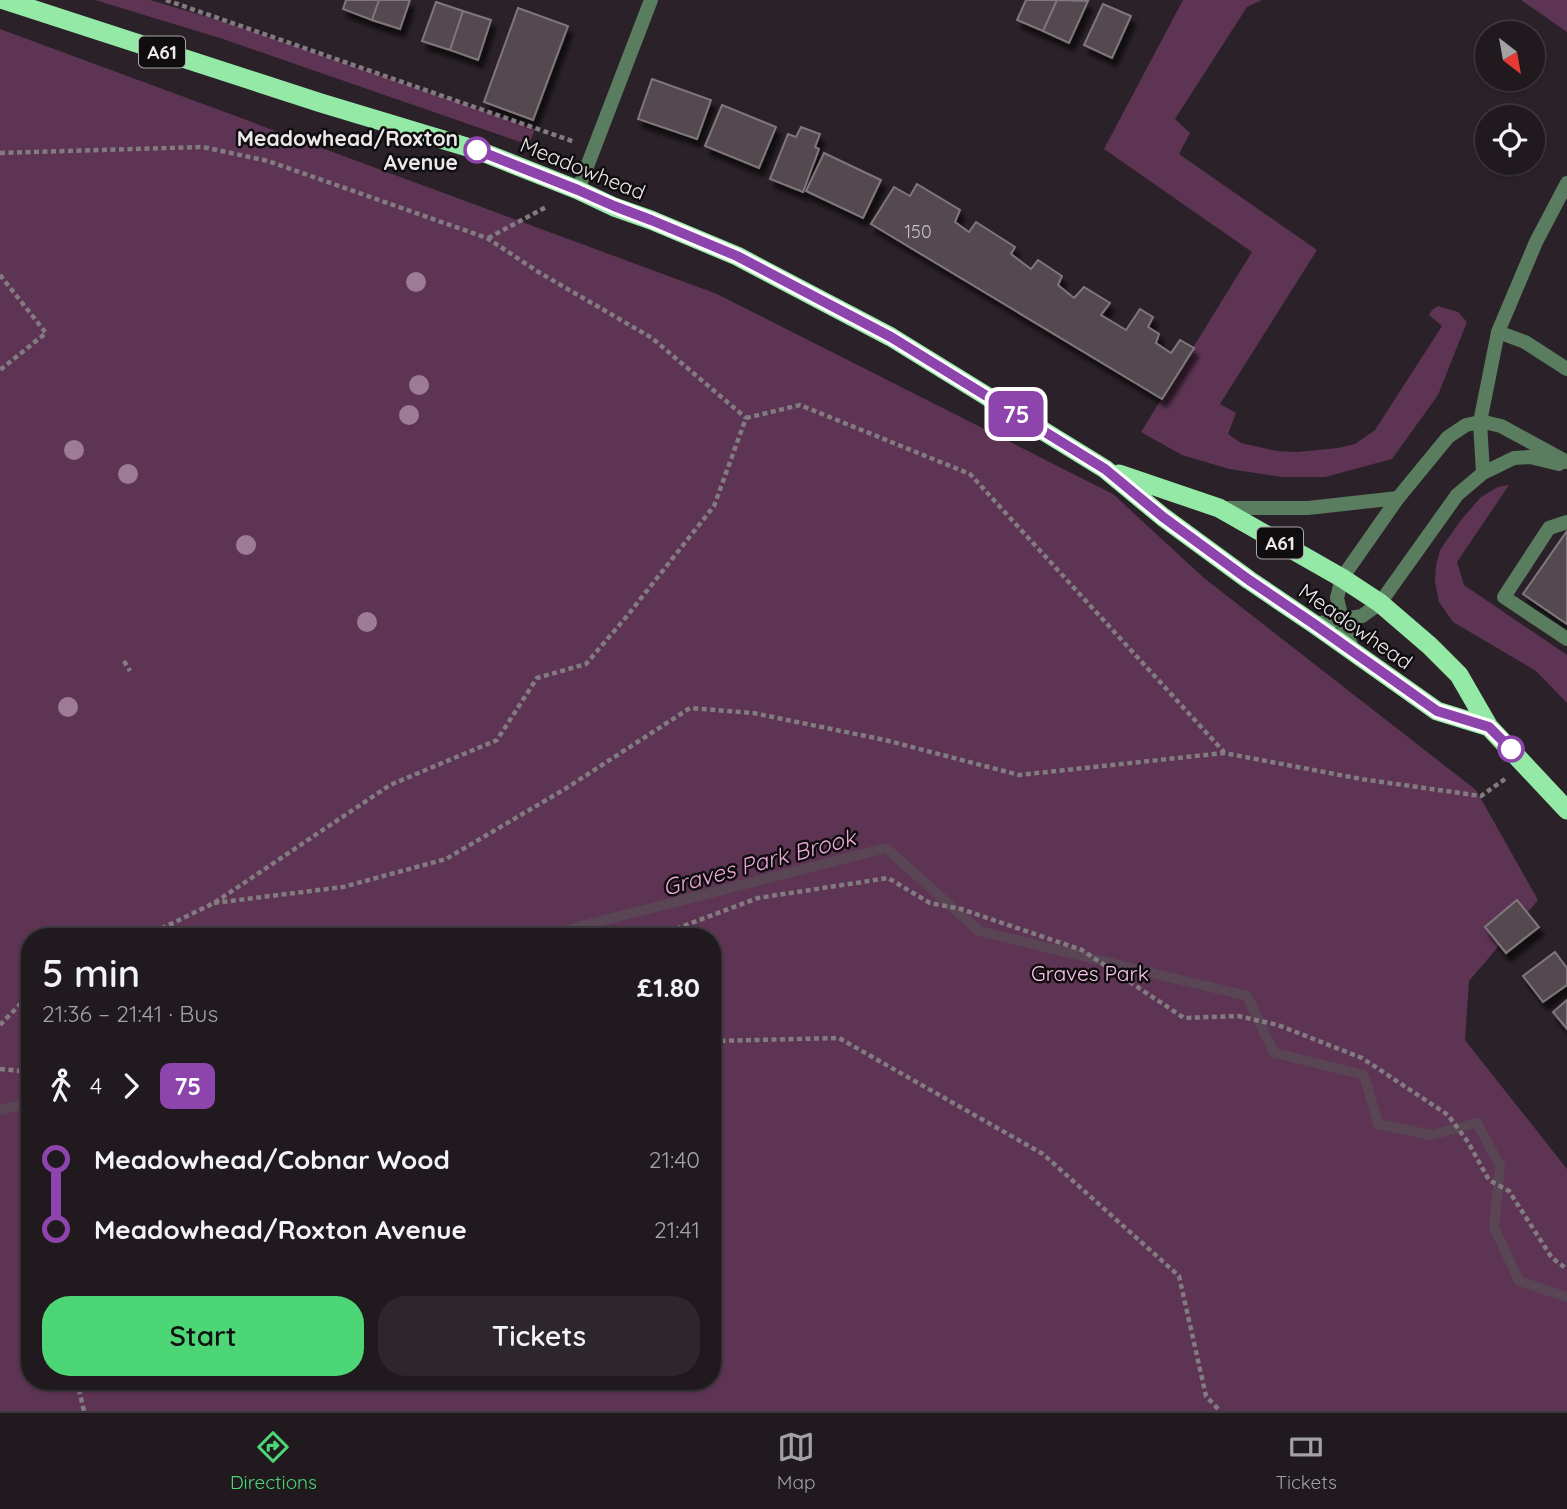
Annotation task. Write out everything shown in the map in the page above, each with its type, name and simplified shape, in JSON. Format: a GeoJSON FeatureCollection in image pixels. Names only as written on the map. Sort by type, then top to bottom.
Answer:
{"type":"FeatureCollection","features":[{"type":"Feature","properties":{"kind":"highway","name":"Meadowhead"},"geometry":{"type":"LineString","coordinates":[[4,0],[307,99],[477,150],[737,256],[879,331],[1105,469],[1163,517],[1227,564],[1437,711],[1489,727]]}},
{"type":"Feature","properties":{"kind":"highway","name":"Meadowhead"},"geometry":{"type":"LineString","coordinates":[[1105,469],[1219,508],[1342,578],[1380,603],[1459,675],[1489,727],[1567,810]]}},
{"type":"Feature","properties":{"kind":"street"},"geometry":{"type":"LineString","coordinates":[[578,190],[651,0]]}},
{"type":"Feature","properties":{"kind":"street"},"geometry":{"type":"LineString","coordinates":[[1483,473],[1480,422],[1498,332],[1536,242],[1567,183]]}},
{"type":"Feature","properties":{"kind":"street"},"geometry":{"type":"LineString","coordinates":[[1498,332],[1525,342],[1567,369]]}},
{"type":"Feature","properties":{"kind":"street"},"geometry":{"type":"LineString","coordinates":[[1353,652],[1337,598],[1342,578],[1398,498],[1448,437],[1466,425],[1480,422],[1501,426],[1567,464]]}},
{"type":"Feature","properties":{"kind":"street"},"geometry":{"type":"LineString","coordinates":[[1314,624],[1362,616],[1380,603],[1457,495],[1483,473],[1514,458],[1530,457],[1567,464]]}},
{"type":"Feature","properties":{"kind":"street"},"geometry":{"type":"LineString","coordinates":[[1219,508],[1308,509],[1398,498]]}},
{"type":"Feature","properties":{"kind":"street"},"geometry":{"type":"LineString","coordinates":[[1567,522],[1549,528],[1504,597],[1567,639]]}},
{"type":"Feature","properties":{"kind":"path"},"geometry":{"type":"LineString","coordinates":[[166,0],[595,149]]}},
{"type":"Feature","properties":{"kind":"path"},"geometry":{"type":"LineString","coordinates":[[0,153],[204,147],[268,161],[487,238],[540,273],[652,338],[746,418]]}},
{"type":"Feature","properties":{"kind":"path"},"geometry":{"type":"LineString","coordinates":[[487,238],[578,190]]}},
{"type":"Feature","properties":{"kind":"path"},"geometry":{"type":"LineString","coordinates":[[0,275],[46,333],[0,370]]}},
{"type":"Feature","properties":{"kind":"path"},"geometry":{"type":"LineString","coordinates":[[746,418],[800,405],[970,474],[1224,752]]}},
{"type":"Feature","properties":{"kind":"path"},"geometry":{"type":"LineString","coordinates":[[162,928],[214,903],[390,785],[497,740],[537,678],[586,664],[714,506],[746,418]]}},
{"type":"Feature","properties":{"kind":"path"},"geometry":{"type":"LineString","coordinates":[[124,661],[130,671]]}},
{"type":"Feature","properties":{"kind":"path"},"geometry":{"type":"LineString","coordinates":[[214,903],[343,887],[446,859],[565,789],[690,708],[753,713],[885,740],[1019,775],[1224,752],[1361,779],[1481,796],[1526,764]]}},
{"type":"Feature","properties":{"kind":"path"},"geometry":{"type":"LineString","coordinates":[[678,928],[758,898],[888,878],[930,903],[961,909],[1082,950],[1184,1018],[1238,1016],[1278,1025],[1362,1058],[1448,1115],[1468,1142],[1489,1180],[1509,1191],[1552,1258],[1567,1269]]}},
{"type":"Feature","properties":{"kind":"path"},"geometry":{"type":"LineString","coordinates":[[0,1025],[21,1003]]}},
{"type":"Feature","properties":{"kind":"path"},"geometry":{"type":"LineString","coordinates":[[721,1041],[839,1038],[1042,1154],[1179,1276],[1206,1395],[1220,1411]]}},
{"type":"Feature","properties":{"kind":"path"},"geometry":{"type":"LineString","coordinates":[[0,1069],[21,1071]]}},
{"type":"Feature","properties":{"kind":"path"},"geometry":{"type":"LineString","coordinates":[[79,1390],[84,1411]]}},
{"type":"Feature","properties":{"kind":"green space"},"geometry":{"type":"Polygon","coordinates":[[[95,0],[150,0],[228,23],[535,129],[529,145],[223,39],[95,0]]]}},
{"type":"Feature","properties":{"kind":"green space"},"geometry":{"type":"Polygon","coordinates":[[[1183,0],[1262,0],[1247,7],[1175,119],[1190,133],[1179,154],[1317,250],[1220,404],[1236,413],[1228,434],[1241,443],[1277,451],[1297,452],[1355,444],[1375,430],[1442,326],[1429,315],[1432,310],[1438,306],[1458,312],[1467,322],[1438,395],[1392,459],[1325,477],[1282,477],[1229,469],[1182,455],[1141,432],[1252,252],[1104,149],[1183,0]]]}},
{"type":"Feature","properties":{"kind":"green space"},"geometry":{"type":"Polygon","coordinates":[[[1521,0],[1567,0],[1567,32],[1521,0]]]}},
{"type":"Feature","properties":{"kind":"green space","name":"Graves Park"},"geometry":{"type":"Polygon","coordinates":[[[0,29],[717,294],[1113,494],[1204,578],[1476,790],[1538,900],[1469,981],[1465,1040],[1567,1169],[1567,1411],[0,1411],[0,29]]]}},
{"type":"Feature","properties":{"kind":"green space"},"geometry":{"type":"Polygon","coordinates":[[[1509,485],[1457,562],[1464,585],[1567,655],[1567,703],[1536,671],[1453,622],[1439,602],[1435,582],[1440,550],[1481,497],[1498,487],[1509,485]]]}},
{"type":"Feature","properties":{"kind":"building"},"geometry":{"type":"Polygon","coordinates":[[[346,0],[379,0],[372,20],[343,9],[346,0]]]}},
{"type":"Feature","properties":{"kind":"building"},"geometry":{"type":"Polygon","coordinates":[[[379,0],[410,0],[400,29],[372,20],[379,0]]]}},
{"type":"Feature","properties":{"kind":"building"},"geometry":{"type":"Polygon","coordinates":[[[1026,0],[1057,0],[1043,31],[1017,20],[1026,0]]]}},
{"type":"Feature","properties":{"kind":"building"},"geometry":{"type":"Polygon","coordinates":[[[1057,0],[1088,1],[1069,43],[1043,31],[1057,0]]]}},
{"type":"Feature","properties":{"kind":"building"},"geometry":{"type":"Polygon","coordinates":[[[436,2],[463,11],[450,50],[422,41],[436,2]]]}},
{"type":"Feature","properties":{"kind":"building"},"geometry":{"type":"Polygon","coordinates":[[[1103,4],[1131,16],[1112,58],[1084,45],[1103,4]]]}},
{"type":"Feature","properties":{"kind":"building"},"geometry":{"type":"Polygon","coordinates":[[[518,8],[568,26],[533,120],[484,102],[518,8]]]}},
{"type":"Feature","properties":{"kind":"building"},"geometry":{"type":"Polygon","coordinates":[[[463,11],[491,20],[478,60],[450,50],[463,11]]]}},
{"type":"Feature","properties":{"kind":"building"},"geometry":{"type":"Polygon","coordinates":[[[652,79],[711,100],[697,139],[638,119],[652,79]]]}},
{"type":"Feature","properties":{"kind":"building"},"geometry":{"type":"Polygon","coordinates":[[[722,105],[776,127],[759,168],[705,146],[722,105]]]}},
{"type":"Feature","properties":{"kind":"building"},"geometry":{"type":"Polygon","coordinates":[[[801,127],[820,134],[815,147],[819,149],[803,192],[770,179],[788,134],[796,137],[801,127]]]}},
{"type":"Feature","properties":{"kind":"building"},"geometry":{"type":"Polygon","coordinates":[[[824,153],[881,180],[863,218],[806,191],[824,153]]]}},
{"type":"Feature","properties":{"kind":"building"},"geometry":{"type":"Polygon","coordinates":[[[917,184],[960,210],[955,222],[969,232],[976,222],[1015,247],[1011,254],[1031,269],[1038,260],[1062,276],[1058,285],[1074,298],[1084,287],[1110,303],[1101,315],[1126,330],[1140,309],[1153,317],[1148,327],[1159,334],[1156,343],[1171,353],[1180,340],[1194,348],[1162,399],[871,224],[894,187],[910,196],[917,184]]]}},
{"type":"Feature","properties":{"kind":"building"},"geometry":{"type":"Polygon","coordinates":[[[1567,531],[1567,624],[1523,594],[1567,531]]]}},
{"type":"Feature","properties":{"kind":"building"},"geometry":{"type":"Polygon","coordinates":[[[1517,900],[1539,927],[1506,953],[1485,927],[1517,900]]]}},
{"type":"Feature","properties":{"kind":"building"},"geometry":{"type":"Polygon","coordinates":[[[1555,952],[1567,968],[1567,985],[1543,1002],[1523,976],[1555,952]]]}},
{"type":"Feature","properties":{"kind":"building"},"geometry":{"type":"Polygon","coordinates":[[[1567,1000],[1567,1029],[1553,1012],[1567,1000]]]}},
{"type":"Feature","properties":{"kind":"waterway","name":"Graves Park Brook"},"geometry":{"type":"LineString","coordinates":[[574,928],[886,848],[979,931],[1247,996],[1274,1053],[1364,1075],[1378,1124],[1431,1135],[1477,1123],[1500,1166],[1494,1227],[1519,1281],[1567,1297]]}},
{"type":"Feature","properties":{"kind":"waterway","name":"Graves Park Brook"},"geometry":{"type":"LineString","coordinates":[[0,1110],[21,1105]]}},
{"type":"Feature","properties":{"kind":"bus line","name":"75"},"geometry":{"type":"LineString","coordinates":[[477,150],[737,256],[891,337],[1105,469],[1163,517],[1249,580],[1437,711],[1489,727],[1511,749]]}},
{"type":"Feature","properties":{"kind":"place","name":"Meadowhead/Roxton Avenue"},"geometry":{"type":"Point","coordinates":[477,150]}}]}
